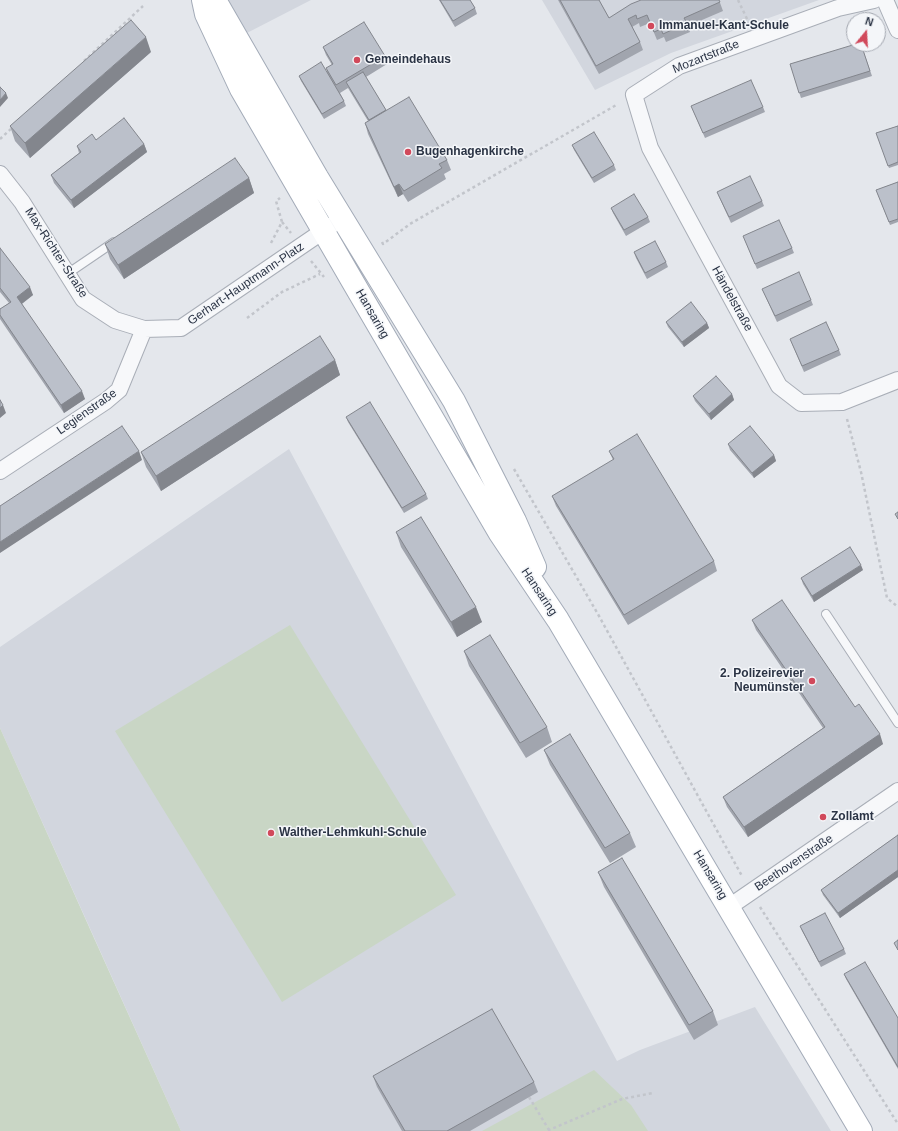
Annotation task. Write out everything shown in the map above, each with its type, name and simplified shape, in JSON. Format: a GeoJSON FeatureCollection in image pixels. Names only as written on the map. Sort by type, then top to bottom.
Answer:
{"type":"FeatureCollection","features":[{"type":"Feature","properties":{"kind":"main road","name":"Hansaring"},"geometry":{"type":"LineString","coordinates":[[203,0],[206,14],[241,89],[323,231],[499,532],[558,620],[861,1131]]}},
{"type":"Feature","properties":{"kind":"main road","name":"Hansaring"},"geometry":{"type":"LineString","coordinates":[[215,0],[342,219],[454,401],[515,521],[558,620]]}},
{"type":"Feature","properties":{"kind":"street","name":"Mozartstraße"},"geometry":{"type":"LineString","coordinates":[[634,95],[679,66],[838,8],[874,0]]}},
{"type":"Feature","properties":{"kind":"street"},"geometry":{"type":"LineString","coordinates":[[885,0],[898,30]]}},
{"type":"Feature","properties":{"kind":"street","name":"Händelstraße"},"geometry":{"type":"LineString","coordinates":[[634,95],[650,148],[780,386],[801,403],[842,402],[898,380]]}},
{"type":"Feature","properties":{"kind":"street","name":"Max-Richter-Straße"},"geometry":{"type":"LineString","coordinates":[[0,174],[22,202],[83,299],[115,320],[144,329]]}},
{"type":"Feature","properties":{"kind":"street","name":"Gerhart-Hauptmann-Platz"},"geometry":{"type":"LineString","coordinates":[[144,329],[181,328],[342,219]]}},
{"type":"Feature","properties":{"kind":"street","name":"Legienstraße"},"geometry":{"type":"LineString","coordinates":[[0,471],[106,401],[120,390],[144,329]]}},
{"type":"Feature","properties":{"kind":"street","name":"Beethovenstraße"},"geometry":{"type":"LineString","coordinates":[[729,907],[898,791]]}},
{"type":"Feature","properties":{"kind":"lane"},"geometry":{"type":"LineString","coordinates":[[67,274],[119,238]]}},
{"type":"Feature","properties":{"kind":"lane"},"geometry":{"type":"LineString","coordinates":[[826,614],[898,723]]}},
{"type":"Feature","properties":{"kind":"path"},"geometry":{"type":"LineString","coordinates":[[738,0],[755,38]]}},
{"type":"Feature","properties":{"kind":"path"},"geometry":{"type":"LineString","coordinates":[[80,65],[143,6]]}},
{"type":"Feature","properties":{"kind":"path"},"geometry":{"type":"LineString","coordinates":[[380,237],[384,244],[410,224],[634,95]]}},
{"type":"Feature","properties":{"kind":"path"},"geometry":{"type":"LineString","coordinates":[[0,139],[17,123]]}},
{"type":"Feature","properties":{"kind":"path"},"geometry":{"type":"LineString","coordinates":[[271,244],[282,222],[276,201],[298,188]]}},
{"type":"Feature","properties":{"kind":"path"},"geometry":{"type":"LineString","coordinates":[[247,318],[282,292],[320,274]]}},
{"type":"Feature","properties":{"kind":"path"},"geometry":{"type":"LineString","coordinates":[[842,402],[861,472],[887,598],[898,607]]}},
{"type":"Feature","properties":{"kind":"path"},"geometry":{"type":"LineString","coordinates":[[512,464],[599,616],[751,892],[898,1124]]}},
{"type":"Feature","properties":{"kind":"path"},"geometry":{"type":"LineString","coordinates":[[529,1097],[548,1131],[622,1099],[653,1093]]}},
{"type":"Feature","properties":{"kind":"shaded area"},"geometry":{"type":"Polygon","coordinates":[[[225,0],[311,0],[243,35],[225,0]]]}},
{"type":"Feature","properties":{"kind":"shaded area","name":"Immanuel-Kant-Schule"},"geometry":{"type":"Polygon","coordinates":[[[542,0],[819,0],[671,53],[595,90],[542,0]]]}},
{"type":"Feature","properties":{"kind":"shaded area","name":"Walther-Lehmkuhl-Schule"},"geometry":{"type":"Polygon","coordinates":[[[289,449],[617,1061],[640,1050],[755,1007],[831,1131],[181,1131],[0,728],[0,647],[289,449]]]}},
{"type":"Feature","properties":{"kind":"green space"},"geometry":{"type":"Polygon","coordinates":[[[290,625],[456,895],[282,1002],[115,731],[290,625]]]}},
{"type":"Feature","properties":{"kind":"green space"},"geometry":{"type":"Polygon","coordinates":[[[0,728],[94,938],[181,1131],[0,1131],[0,728]]]}},
{"type":"Feature","properties":{"kind":"green space"},"geometry":{"type":"Polygon","coordinates":[[[594,1070],[631,1105],[648,1131],[482,1131],[594,1070]]]}},
{"type":"Feature","properties":{"kind":"building"},"geometry":{"type":"Polygon","coordinates":[[[440,0],[470,0],[475,8],[453,21],[440,0]]]}},
{"type":"Feature","properties":{"kind":"building"},"geometry":{"type":"Polygon","coordinates":[[[560,0],[599,0],[609,18],[631,4],[641,0],[719,0],[720,2],[684,18],[687,23],[663,34],[661,29],[654,32],[647,15],[637,19],[636,15],[628,19],[640,42],[596,66],[560,0]]]}},
{"type":"Feature","properties":{"kind":"building"},"geometry":{"type":"Polygon","coordinates":[[[131,20],[146,37],[25,143],[10,126],[131,20]]]}},
{"type":"Feature","properties":{"kind":"building","name":"Gemeindehaus"},"geometry":{"type":"Polygon","coordinates":[[[364,22],[385,56],[336,85],[326,68],[333,64],[323,47],[364,22]]]}},
{"type":"Feature","properties":{"kind":"building"},"geometry":{"type":"Polygon","coordinates":[[[846,47],[846,52],[864,52],[870,71],[799,93],[790,64],[846,47]]]}},
{"type":"Feature","properties":{"kind":"building"},"geometry":{"type":"Polygon","coordinates":[[[321,62],[344,101],[322,114],[299,76],[321,62]]]}},
{"type":"Feature","properties":{"kind":"building"},"geometry":{"type":"Polygon","coordinates":[[[363,72],[386,110],[369,120],[346,82],[363,72]]]}},
{"type":"Feature","properties":{"kind":"building"},"geometry":{"type":"Polygon","coordinates":[[[751,80],[763,107],[703,133],[691,106],[751,80]]]}},
{"type":"Feature","properties":{"kind":"building"},"geometry":{"type":"Polygon","coordinates":[[[0,87],[6,93],[0,100],[0,87]]]}},
{"type":"Feature","properties":{"kind":"building","name":"Bugenhagenkirche"},"geometry":{"type":"Polygon","coordinates":[[[409,97],[447,160],[439,164],[442,168],[404,191],[399,184],[394,187],[365,123],[409,97]]]}},
{"type":"Feature","properties":{"kind":"building"},"geometry":{"type":"Polygon","coordinates":[[[124,118],[144,144],[71,200],[51,175],[81,152],[77,146],[92,134],[96,140],[124,118]]]}},
{"type":"Feature","properties":{"kind":"building"},"geometry":{"type":"Polygon","coordinates":[[[898,126],[898,162],[888,166],[876,133],[898,126]]]}},
{"type":"Feature","properties":{"kind":"building"},"geometry":{"type":"Polygon","coordinates":[[[594,132],[614,165],[592,178],[572,145],[594,132]]]}},
{"type":"Feature","properties":{"kind":"building"},"geometry":{"type":"Polygon","coordinates":[[[235,158],[249,178],[118,265],[105,244],[235,158]]]}},
{"type":"Feature","properties":{"kind":"building"},"geometry":{"type":"Polygon","coordinates":[[[750,176],[762,201],[729,217],[717,192],[750,176]]]}},
{"type":"Feature","properties":{"kind":"building"},"geometry":{"type":"Polygon","coordinates":[[[898,182],[898,219],[889,222],[876,190],[898,182]]]}},
{"type":"Feature","properties":{"kind":"building"},"geometry":{"type":"Polygon","coordinates":[[[634,194],[648,217],[624,230],[611,208],[634,194]]]}},
{"type":"Feature","properties":{"kind":"building"},"geometry":{"type":"Polygon","coordinates":[[[779,220],[792,248],[755,264],[743,236],[779,220]]]}},
{"type":"Feature","properties":{"kind":"building"},"geometry":{"type":"Polygon","coordinates":[[[655,241],[666,262],[645,273],[634,252],[655,241]]]}},
{"type":"Feature","properties":{"kind":"building"},"geometry":{"type":"Polygon","coordinates":[[[0,248],[30,287],[17,297],[82,391],[61,405],[0,315],[0,309],[11,302],[0,288],[0,248]]]}},
{"type":"Feature","properties":{"kind":"building"},"geometry":{"type":"Polygon","coordinates":[[[799,272],[811,300],[775,316],[762,289],[799,272]]]}},
{"type":"Feature","properties":{"kind":"building"},"geometry":{"type":"Polygon","coordinates":[[[691,302],[707,323],[682,342],[666,322],[691,302]]]}},
{"type":"Feature","properties":{"kind":"building"},"geometry":{"type":"Polygon","coordinates":[[[826,322],[839,350],[802,366],[790,339],[826,322]]]}},
{"type":"Feature","properties":{"kind":"building"},"geometry":{"type":"Polygon","coordinates":[[[320,336],[335,360],[156,476],[141,452],[320,336]]]}},
{"type":"Feature","properties":{"kind":"building"},"geometry":{"type":"Polygon","coordinates":[[[716,376],[732,394],[709,414],[693,396],[716,376]]]}},
{"type":"Feature","properties":{"kind":"building"},"geometry":{"type":"Polygon","coordinates":[[[0,400],[3,405],[0,408],[0,400]]]}},
{"type":"Feature","properties":{"kind":"building"},"geometry":{"type":"Polygon","coordinates":[[[370,402],[426,494],[402,508],[346,417],[370,402]]]}},
{"type":"Feature","properties":{"kind":"building"},"geometry":{"type":"Polygon","coordinates":[[[122,426],[139,451],[0,542],[0,506],[122,426]]]}},
{"type":"Feature","properties":{"kind":"building"},"geometry":{"type":"Polygon","coordinates":[[[750,426],[774,455],[752,473],[728,444],[750,426]]]}},
{"type":"Feature","properties":{"kind":"building"},"geometry":{"type":"Polygon","coordinates":[[[637,434],[714,561],[624,615],[552,496],[614,459],[609,451],[637,434]]]}},
{"type":"Feature","properties":{"kind":"building"},"geometry":{"type":"Polygon","coordinates":[[[898,512],[898,519],[895,514],[898,512]]]}},
{"type":"Feature","properties":{"kind":"building"},"geometry":{"type":"Polygon","coordinates":[[[421,517],[476,607],[451,622],[396,532],[421,517]]]}},
{"type":"Feature","properties":{"kind":"building"},"geometry":{"type":"Polygon","coordinates":[[[850,547],[861,565],[812,596],[801,578],[850,547]]]}},
{"type":"Feature","properties":{"kind":"building"},"geometry":{"type":"Polygon","coordinates":[[[782,600],[855,707],[859,704],[880,734],[744,827],[723,797],[825,727],[752,620],[782,600]]]}},
{"type":"Feature","properties":{"kind":"building"},"geometry":{"type":"Polygon","coordinates":[[[490,635],[547,727],[520,743],[464,651],[490,635]]]}},
{"type":"Feature","properties":{"kind":"building"},"geometry":{"type":"Polygon","coordinates":[[[570,734],[630,833],[605,848],[544,750],[570,734]]]}},
{"type":"Feature","properties":{"kind":"building"},"geometry":{"type":"Polygon","coordinates":[[[898,835],[898,870],[838,913],[821,890],[898,835]]]}},
{"type":"Feature","properties":{"kind":"building"},"geometry":{"type":"Polygon","coordinates":[[[622,858],[713,1011],[689,1025],[598,872],[622,858]]]}},
{"type":"Feature","properties":{"kind":"building"},"geometry":{"type":"Polygon","coordinates":[[[825,913],[844,949],[819,962],[800,926],[825,913]]]}},
{"type":"Feature","properties":{"kind":"building"},"geometry":{"type":"Polygon","coordinates":[[[898,940],[898,950],[894,943],[898,940]]]}},
{"type":"Feature","properties":{"kind":"building"},"geometry":{"type":"Polygon","coordinates":[[[865,962],[898,1018],[898,1067],[844,974],[865,962]]]}},
{"type":"Feature","properties":{"kind":"building"},"geometry":{"type":"Polygon","coordinates":[[[492,1009],[534,1082],[447,1131],[405,1131],[373,1076],[492,1009]]]}},
{"type":"Feature","properties":{"kind":"place","name":"Immanuel-Kant-Schule"},"geometry":{"type":"Point","coordinates":[651,26]}},
{"type":"Feature","properties":{"kind":"place","name":"Gemeindehaus"},"geometry":{"type":"Point","coordinates":[357,60]}},
{"type":"Feature","properties":{"kind":"place","name":"Bugenhagenkirche"},"geometry":{"type":"Point","coordinates":[408,152]}},
{"type":"Feature","properties":{"kind":"place","name":"2. Polizeirevier Neumünster"},"geometry":{"type":"Point","coordinates":[812,681]}},
{"type":"Feature","properties":{"kind":"place","name":"Zollamt"},"geometry":{"type":"Point","coordinates":[823,817]}},
{"type":"Feature","properties":{"kind":"place","name":"Walther-Lehmkuhl-Schule"},"geometry":{"type":"Point","coordinates":[271,833]}}]}
